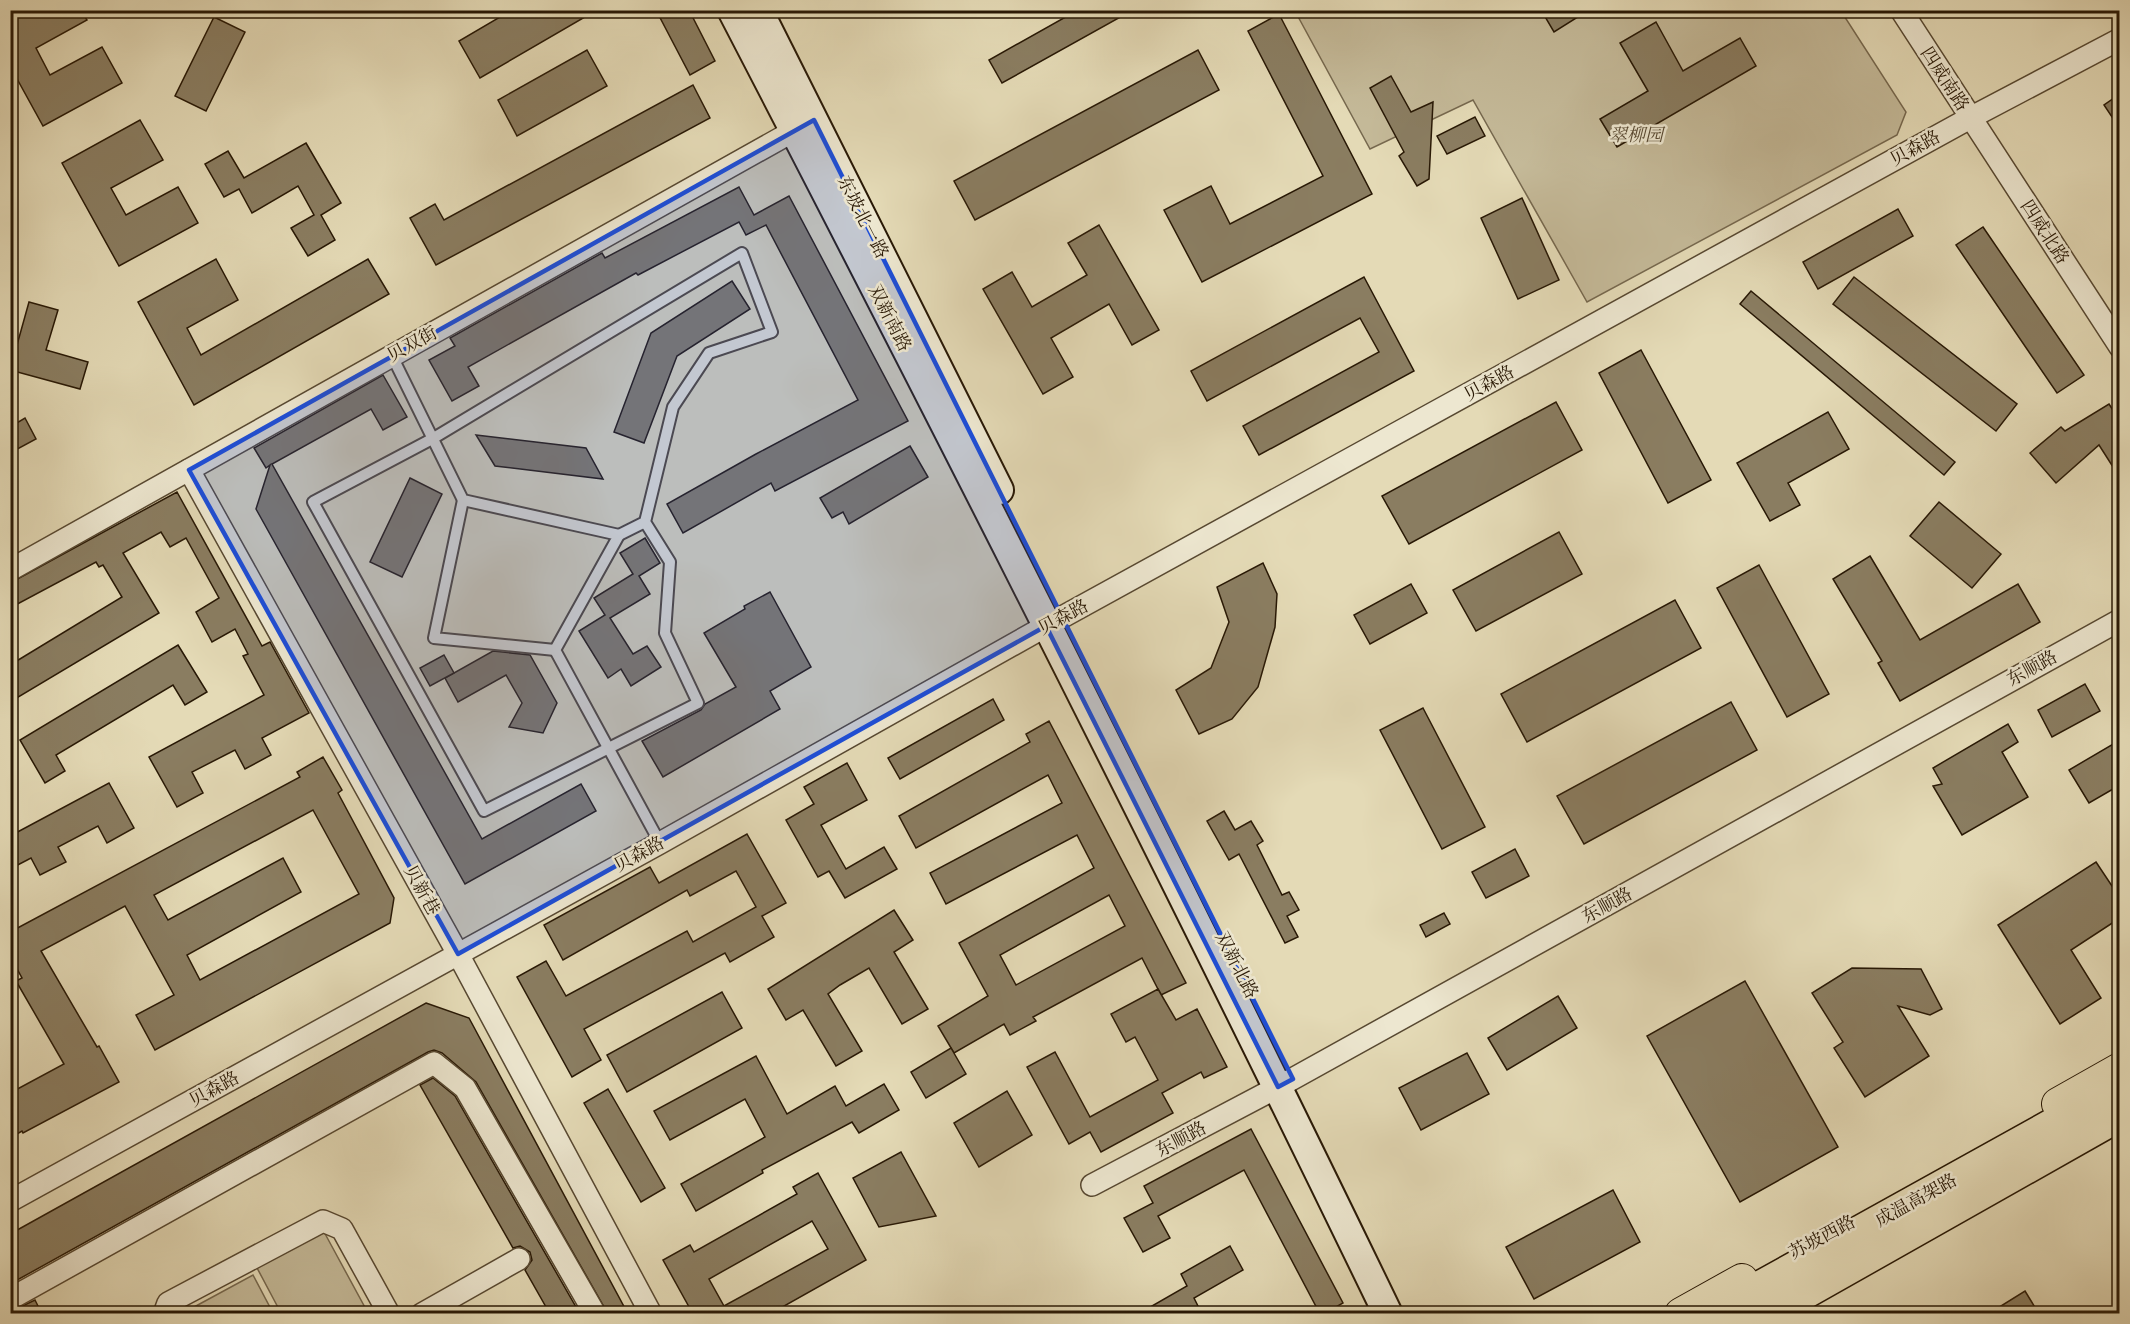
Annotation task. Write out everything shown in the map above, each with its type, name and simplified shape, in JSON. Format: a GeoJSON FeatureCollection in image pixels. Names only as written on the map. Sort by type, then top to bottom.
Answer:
{"type":"FeatureCollection","features":[{"type":"Feature","properties":{"kind":"highway","name":"成温高架路"},"geometry":{"type":"LineString","coordinates":[[1713,1314],[2120,1088]]}},
{"type":"Feature","properties":{"kind":"highway","name":"成温高架路"},"geometry":{"type":"LineString","coordinates":[[1766,1314],[2120,1114]]}},
{"type":"Feature","properties":{"kind":"main road","name":"苏坡西路"},"geometry":{"type":"LineString","coordinates":[[1680,1314],[1898,1196],[2120,1069]]}},
{"type":"Feature","properties":{"kind":"main road"},"geometry":{"type":"LineString","coordinates":[[1794,1314],[2120,1133]]}},
{"type":"Feature","properties":{"kind":"street","name":"双新南路"},"geometry":{"type":"LineString","coordinates":[[732,10],[804,125],[1055,622]]}},
{"type":"Feature","properties":{"kind":"street"},"geometry":{"type":"LineString","coordinates":[[758,10],[804,125]]}},
{"type":"Feature","properties":{"kind":"street","name":"四威南路"},"geometry":{"type":"LineString","coordinates":[[1901,10],[1970,118]]}},
{"type":"Feature","properties":{"kind":"street","name":"贝森路"},"geometry":{"type":"LineString","coordinates":[[10,1200],[1970,118],[2120,39]]}},
{"type":"Feature","properties":{"kind":"street","name":"四威北路"},"geometry":{"type":"LineString","coordinates":[[1970,118],[2120,347]]}},
{"type":"Feature","properties":{"kind":"street","name":"贝双街"},"geometry":{"type":"LineString","coordinates":[[10,570],[804,125]]}},
{"type":"Feature","properties":{"kind":"street","name":"贝新巷"},"geometry":{"type":"LineString","coordinates":[[189,470],[458,954],[651,1314]]}},
{"type":"Feature","properties":{"kind":"street","name":"东顺路"},"geometry":{"type":"LineString","coordinates":[[1092,1185],[1286,1083],[2120,620]]}},
{"type":"Feature","properties":{"kind":"street","name":"双新北路"},"geometry":{"type":"LineString","coordinates":[[1055,622],[1286,1083],[1409,1314]]}},
{"type":"Feature","properties":{"kind":"street"},"geometry":{"type":"LineString","coordinates":[[10,1299],[434,1063],[465,1088],[595,1314]]}},
{"type":"Feature","properties":{"kind":"street","name":"双新北路"},"geometry":{"type":"LineString","coordinates":[[1286,1083],[1388,1314]]}},
{"type":"Feature","properties":{"kind":"street"},"geometry":{"type":"LineString","coordinates":[[164,1314],[168,1303],[323,1221],[342,1229],[388,1314]]}},
{"type":"Feature","properties":{"kind":"street"},"geometry":{"type":"LineString","coordinates":[[422,1314],[519,1259]]}},
{"type":"Feature","properties":{"kind":"lane"},"geometry":{"type":"LineString","coordinates":[[742,253],[772,332],[710,353],[673,407],[645,522],[670,562],[665,633],[698,703],[484,811],[313,502],[432,439],[742,253]]}},
{"type":"Feature","properties":{"kind":"lane"},"geometry":{"type":"LineString","coordinates":[[392,356],[463,500],[434,638],[555,650]]}},
{"type":"Feature","properties":{"kind":"lane"},"geometry":{"type":"LineString","coordinates":[[463,500],[618,535]]}},
{"type":"Feature","properties":{"kind":"lane"},"geometry":{"type":"LineString","coordinates":[[555,650],[618,535],[645,522]]}},
{"type":"Feature","properties":{"kind":"lane"},"geometry":{"type":"LineString","coordinates":[[555,650],[660,843]]}},
{"type":"Feature","properties":{"kind":"highlighted area"},"geometry":{"type":"Polygon","coordinates":[[[814,120],[1293,1079],[1278,1087],[1046,626],[458,954],[189,470],[814,120]]]}},
{"type":"Feature","properties":{"kind":"green space","name":"翠柳园"},"geometry":{"type":"Polygon","coordinates":[[[1295,11],[1841,11],[1906,112],[1897,135],[1587,302],[1473,100],[1370,149],[1295,11]]]}},
{"type":"Feature","properties":{"kind":"green space"},"geometry":{"type":"Polygon","coordinates":[[[323,1230],[368,1313],[281,1313],[256,1266],[323,1230]]]}},
{"type":"Feature","properties":{"kind":"green space"},"geometry":{"type":"Polygon","coordinates":[[[253,1275],[273,1313],[183,1313],[253,1275]]]}},
{"type":"Feature","properties":{"kind":"building"},"geometry":{"type":"Polygon","coordinates":[[[10,10],[81,10],[87,20],[36,48],[50,75],[102,47],[122,83],[43,126],[10,66],[10,10]]]}},
{"type":"Feature","properties":{"kind":"building"},"geometry":{"type":"Polygon","coordinates":[[[512,10],[597,10],[480,78],[459,41],[512,10]]]}},
{"type":"Feature","properties":{"kind":"building"},"geometry":{"type":"Polygon","coordinates":[[[656,10],[689,10],[715,61],[690,75],[656,10]]]}},
{"type":"Feature","properties":{"kind":"building"},"geometry":{"type":"Polygon","coordinates":[[[1078,10],[1133,10],[1002,83],[989,60],[1078,10]]]}},
{"type":"Feature","properties":{"kind":"building"},"geometry":{"type":"Polygon","coordinates":[[[1551,10],[1589,10],[1554,32],[1544,15],[1551,10]]]}},
{"type":"Feature","properties":{"kind":"building"},"geometry":{"type":"Polygon","coordinates":[[[1279,14],[1372,194],[1202,282],[1164,210],[1211,186],[1230,224],[1323,176],[1248,31],[1279,14]]]}},
{"type":"Feature","properties":{"kind":"building"},"geometry":{"type":"Polygon","coordinates":[[[214,17],[245,32],[206,111],[175,96],[214,17]]]}},
{"type":"Feature","properties":{"kind":"building"},"geometry":{"type":"Polygon","coordinates":[[[1656,22],[1683,71],[1740,38],[1756,66],[1617,147],[1600,119],[1648,91],[1620,43],[1656,22]]]}},
{"type":"Feature","properties":{"kind":"building"},"geometry":{"type":"Polygon","coordinates":[[[587,50],[607,86],[517,136],[498,100],[587,50]]]}},
{"type":"Feature","properties":{"kind":"building"},"geometry":{"type":"Polygon","coordinates":[[[1198,50],[1219,90],[975,220],[954,181],[1198,50]]]}},
{"type":"Feature","properties":{"kind":"building"},"geometry":{"type":"Polygon","coordinates":[[[1391,76],[1411,112],[1433,102],[1429,179],[1417,186],[1399,156],[1404,152],[1370,88],[1391,76]]]}},
{"type":"Feature","properties":{"kind":"building"},"geometry":{"type":"Polygon","coordinates":[[[693,85],[710,118],[436,265],[410,218],[435,204],[444,220],[693,85]]]}},
{"type":"Feature","properties":{"kind":"building"},"geometry":{"type":"Polygon","coordinates":[[[2120,94],[2120,129],[2104,105],[2120,94]]]}},
{"type":"Feature","properties":{"kind":"building"},"geometry":{"type":"Polygon","coordinates":[[[1475,117],[1485,136],[1447,154],[1437,136],[1475,117]]]}},
{"type":"Feature","properties":{"kind":"building"},"geometry":{"type":"Polygon","coordinates":[[[140,120],[163,160],[111,188],[126,215],[178,187],[198,223],[119,266],[62,163],[140,120]]]}},
{"type":"Feature","properties":{"kind":"building"},"geometry":{"type":"Polygon","coordinates":[[[306,143],[341,203],[321,215],[335,240],[308,256],[291,228],[314,215],[298,186],[252,213],[239,189],[224,197],[205,164],[228,151],[244,178],[306,143]]]}},
{"type":"Feature","properties":{"kind":"building"},"geometry":{"type":"Polygon","coordinates":[[[739,187],[754,215],[789,196],[908,421],[775,491],[771,483],[683,533],[667,504],[858,400],[766,225],[746,235],[739,222],[638,275],[636,273],[468,367],[479,386],[452,401],[429,360],[455,346],[450,338],[602,253],[605,258],[739,187]]]}},
{"type":"Feature","properties":{"kind":"building"},"geometry":{"type":"Polygon","coordinates":[[[1522,198],[1559,280],[1518,299],[1481,218],[1522,198]]]}},
{"type":"Feature","properties":{"kind":"building"},"geometry":{"type":"Polygon","coordinates":[[[1898,209],[1913,236],[1818,289],[1803,262],[1898,209]]]}},
{"type":"Feature","properties":{"kind":"building"},"geometry":{"type":"Polygon","coordinates":[[[1099,225],[1159,330],[1132,345],[1109,304],[1051,338],[1073,377],[1043,394],[983,289],[1012,272],[1032,307],[1087,275],[1068,243],[1099,225]]]}},
{"type":"Feature","properties":{"kind":"building"},"geometry":{"type":"Polygon","coordinates":[[[1983,227],[2084,375],[2057,393],[1956,245],[1983,227]]]}},
{"type":"Feature","properties":{"kind":"building"},"geometry":{"type":"Polygon","coordinates":[[[216,259],[238,300],[187,328],[201,355],[368,259],[389,294],[194,405],[138,302],[216,259]]]}},
{"type":"Feature","properties":{"kind":"building"},"geometry":{"type":"Polygon","coordinates":[[[1364,277],[1414,371],[1259,455],[1243,426],[1379,352],[1360,318],[1207,401],[1191,371],[1364,277]]]}},
{"type":"Feature","properties":{"kind":"building"},"geometry":{"type":"Polygon","coordinates":[[[1854,277],[2017,404],[1996,431],[1833,304],[1854,277]]]}},
{"type":"Feature","properties":{"kind":"building"},"geometry":{"type":"Polygon","coordinates":[[[732,281],[750,309],[677,356],[644,443],[614,432],[651,333],[732,281]]]}},
{"type":"Feature","properties":{"kind":"building"},"geometry":{"type":"Polygon","coordinates":[[[1751,291],[1955,462],[1944,475],[1740,304],[1751,291]]]}},
{"type":"Feature","properties":{"kind":"building"},"geometry":{"type":"Polygon","coordinates":[[[29,302],[58,310],[46,350],[88,362],[80,389],[10,370],[29,302]]]}},
{"type":"Feature","properties":{"kind":"building"},"geometry":{"type":"Polygon","coordinates":[[[1641,350],[1711,480],[1668,503],[1599,373],[1641,350]]]}},
{"type":"Feature","properties":{"kind":"building"},"geometry":{"type":"Polygon","coordinates":[[[383,375],[407,417],[383,430],[371,409],[272,464],[482,839],[581,784],[596,811],[465,884],[256,509],[270,465],[266,468],[254,448],[383,375]]]}},
{"type":"Feature","properties":{"kind":"building"},"geometry":{"type":"Polygon","coordinates":[[[1556,402],[1582,450],[1409,544],[1382,496],[1556,402]]]}},
{"type":"Feature","properties":{"kind":"building"},"geometry":{"type":"Polygon","coordinates":[[[2109,404],[2120,421],[2120,478],[2099,445],[2056,483],[2030,453],[2061,427],[2065,431],[2109,404]]]}},
{"type":"Feature","properties":{"kind":"building"},"geometry":{"type":"Polygon","coordinates":[[[1828,412],[1849,449],[1788,483],[1800,505],[1770,521],[1737,463],[1828,412]]]}},
{"type":"Feature","properties":{"kind":"building"},"geometry":{"type":"Polygon","coordinates":[[[25,418],[36,439],[10,453],[10,427],[25,418]]]}},
{"type":"Feature","properties":{"kind":"building"},"geometry":{"type":"Polygon","coordinates":[[[476,435],[586,448],[603,479],[495,466],[476,435]]]}},
{"type":"Feature","properties":{"kind":"building"},"geometry":{"type":"Polygon","coordinates":[[[910,446],[928,477],[849,524],[843,512],[832,518],[820,498],[910,446]]]}},
{"type":"Feature","properties":{"kind":"building"},"geometry":{"type":"Polygon","coordinates":[[[410,478],[442,494],[402,577],[370,562],[410,478]]]}},
{"type":"Feature","properties":{"kind":"building"},"geometry":{"type":"Polygon","coordinates":[[[177,492],[262,646],[270,642],[309,713],[262,738],[271,755],[245,769],[235,750],[192,772],[203,793],[177,807],[149,757],[264,695],[243,656],[248,654],[235,629],[212,642],[196,612],[219,598],[186,538],[170,547],[161,532],[123,553],[159,613],[10,702],[10,665],[122,597],[103,565],[99,567],[96,562],[10,608],[10,583],[177,492]]]}},
{"type":"Feature","properties":{"kind":"building"},"geometry":{"type":"Polygon","coordinates":[[[1939,502],[2001,554],[1972,588],[1910,536],[1939,502]]]}},
{"type":"Feature","properties":{"kind":"building"},"geometry":{"type":"Polygon","coordinates":[[[1559,532],[1582,574],[1476,631],[1453,590],[1559,532]]]}},
{"type":"Feature","properties":{"kind":"building"},"geometry":{"type":"Polygon","coordinates":[[[645,538],[660,563],[639,576],[650,594],[610,618],[633,654],[647,646],[661,667],[631,686],[621,669],[608,678],[579,631],[605,615],[594,598],[633,574],[620,553],[645,538]]]}},
{"type":"Feature","properties":{"kind":"building"},"geometry":{"type":"Polygon","coordinates":[[[1870,556],[1920,640],[2018,584],[2040,622],[1900,701],[1878,663],[1882,661],[1833,579],[1870,556]]]}},
{"type":"Feature","properties":{"kind":"building"},"geometry":{"type":"Polygon","coordinates":[[[1263,563],[1277,594],[1275,627],[1258,687],[1232,719],[1199,734],[1176,690],[1211,668],[1229,622],[1217,587],[1263,563]]]}},
{"type":"Feature","properties":{"kind":"building"},"geometry":{"type":"Polygon","coordinates":[[[1759,565],[1829,694],[1787,717],[1717,588],[1759,565]]]}},
{"type":"Feature","properties":{"kind":"building"},"geometry":{"type":"Polygon","coordinates":[[[1411,584],[1427,613],[1370,644],[1354,615],[1411,584]]]}},
{"type":"Feature","properties":{"kind":"building"},"geometry":{"type":"Polygon","coordinates":[[[770,592],[811,667],[770,691],[780,709],[663,777],[642,741],[701,710],[705,704],[736,687],[704,633],[745,609],[744,606],[770,592]]]}},
{"type":"Feature","properties":{"kind":"building"},"geometry":{"type":"Polygon","coordinates":[[[1675,600],[1701,648],[1527,742],[1501,694],[1675,600]]]}},
{"type":"Feature","properties":{"kind":"building"},"geometry":{"type":"Polygon","coordinates":[[[178,645],[207,692],[185,705],[173,685],[56,755],[65,771],[45,783],[20,740],[178,645]]]}},
{"type":"Feature","properties":{"kind":"building"},"geometry":{"type":"Polygon","coordinates":[[[493,651],[530,655],[557,703],[543,733],[509,727],[522,703],[506,675],[458,702],[445,678],[493,651]]]}},
{"type":"Feature","properties":{"kind":"building"},"geometry":{"type":"Polygon","coordinates":[[[444,655],[454,673],[430,686],[420,668],[444,655]]]}},
{"type":"Feature","properties":{"kind":"building"},"geometry":{"type":"Polygon","coordinates":[[[2085,684],[2100,711],[2052,737],[2038,710],[2085,684]]]}},
{"type":"Feature","properties":{"kind":"building"},"geometry":{"type":"Polygon","coordinates":[[[993,699],[1004,720],[900,779],[888,758],[993,699]]]}},
{"type":"Feature","properties":{"kind":"building"},"geometry":{"type":"Polygon","coordinates":[[[1731,702],[1757,750],[1584,844],[1557,796],[1731,702]]]}},
{"type":"Feature","properties":{"kind":"building"},"geometry":{"type":"Polygon","coordinates":[[[1423,708],[1485,827],[1442,849],[1380,730],[1423,708]]]}},
{"type":"Feature","properties":{"kind":"building"},"geometry":{"type":"Polygon","coordinates":[[[1049,721],[1186,983],[1161,995],[1142,958],[1033,1017],[1036,1021],[1010,1035],[1004,1024],[954,1053],[938,1026],[988,996],[959,943],[1094,868],[1077,835],[946,904],[930,873],[1062,803],[1048,775],[916,848],[899,816],[1030,742],[1026,734],[1049,721]],[[1109,895],[1000,955],[1016,985],[1125,926],[1109,895]]]}},
{"type":"Feature","properties":{"kind":"building"},"geometry":{"type":"Polygon","coordinates":[[[2008,724],[2018,742],[2002,752],[2028,797],[1962,835],[1933,786],[1942,784],[1933,768],[2008,724]]]}},
{"type":"Feature","properties":{"kind":"building"},"geometry":{"type":"Polygon","coordinates":[[[2120,740],[2120,785],[2089,803],[2069,770],[2120,740]]]}},
{"type":"Feature","properties":{"kind":"building"},"geometry":{"type":"Polygon","coordinates":[[[323,757],[342,790],[338,793],[394,898],[390,923],[155,1050],[136,1015],[174,995],[125,906],[41,951],[119,1082],[10,1138],[10,1093],[64,1064],[16,981],[22,978],[10,956],[10,932],[300,777],[297,772],[323,757]],[[313,810],[154,895],[168,920],[283,858],[301,892],[187,955],[200,980],[359,894],[313,810]]]}},
{"type":"Feature","properties":{"kind":"building"},"geometry":{"type":"Polygon","coordinates":[[[847,763],[867,800],[821,825],[846,869],[884,847],[897,869],[845,898],[829,871],[818,877],[786,820],[814,804],[804,787],[847,763]]]}},
{"type":"Feature","properties":{"kind":"building"},"geometry":{"type":"Polygon","coordinates":[[[109,783],[134,828],[107,843],[98,826],[58,847],[66,862],[40,875],[31,858],[10,869],[10,836],[109,783]]]}},
{"type":"Feature","properties":{"kind":"building"},"geometry":{"type":"Polygon","coordinates":[[[1224,811],[1235,830],[1251,821],[1263,841],[1257,845],[1282,895],[1289,892],[1299,910],[1287,916],[1298,937],[1285,943],[1239,854],[1229,860],[1207,821],[1224,811]]]}},
{"type":"Feature","properties":{"kind":"building"},"geometry":{"type":"Polygon","coordinates":[[[747,834],[786,903],[762,916],[774,937],[730,962],[725,953],[584,1029],[601,1060],[572,1077],[517,977],[546,961],[566,996],[687,931],[693,942],[756,907],[736,871],[690,896],[687,890],[563,960],[544,925],[650,867],[659,883],[747,834]]]}},
{"type":"Feature","properties":{"kind":"building"},"geometry":{"type":"Polygon","coordinates":[[[1515,849],[1529,876],[1486,898],[1472,872],[1515,849]]]}},
{"type":"Feature","properties":{"kind":"building"},"geometry":{"type":"Polygon","coordinates":[[[2096,862],[2120,898],[2120,918],[2071,950],[2101,998],[2060,1024],[1998,925],[2096,862]]]}},
{"type":"Feature","properties":{"kind":"building"},"geometry":{"type":"Polygon","coordinates":[[[894,910],[913,940],[894,952],[928,1009],[902,1024],[869,968],[840,985],[828,994],[862,1051],[836,1066],[803,1010],[786,1020],[768,989],[894,910]]]}},
{"type":"Feature","properties":{"kind":"building"},"geometry":{"type":"Polygon","coordinates":[[[1444,913],[1450,924],[1426,937],[1420,925],[1444,913]]]}},
{"type":"Feature","properties":{"kind":"building"},"geometry":{"type":"Polygon","coordinates":[[[1852,968],[1921,969],[1942,1009],[1930,1015],[1898,1006],[1929,1056],[1865,1097],[1834,1048],[1843,1042],[1812,993],[1852,968]]]}},
{"type":"Feature","properties":{"kind":"building"},"geometry":{"type":"Polygon","coordinates":[[[1745,981],[1838,1147],[1740,1202],[1647,1036],[1745,981]]]}},
{"type":"Feature","properties":{"kind":"building"},"geometry":{"type":"Polygon","coordinates":[[[1158,989],[1176,1020],[1197,1009],[1227,1067],[1204,1078],[1201,1072],[1162,1093],[1173,1113],[1101,1152],[1090,1132],[1069,1144],[1027,1067],[1055,1052],[1090,1117],[1158,1080],[1135,1037],[1126,1042],[1111,1014],[1158,989]]]}},
{"type":"Feature","properties":{"kind":"building"},"geometry":{"type":"Polygon","coordinates":[[[722,992],[742,1028],[627,1092],[607,1055],[722,992]]]}},
{"type":"Feature","properties":{"kind":"building"},"geometry":{"type":"Polygon","coordinates":[[[1558,996],[1577,1028],[1507,1070],[1488,1038],[1558,996]]]}},
{"type":"Feature","properties":{"kind":"building"},"geometry":{"type":"Polygon","coordinates":[[[426,1003],[469,1018],[628,1314],[608,1314],[476,1082],[442,1053],[434,1050],[10,1284],[10,1234],[426,1003]]]}},
{"type":"Feature","properties":{"kind":"building"},"geometry":{"type":"Polygon","coordinates":[[[951,1048],[966,1074],[926,1098],[911,1072],[951,1048]]]}},
{"type":"Feature","properties":{"kind":"building"},"geometry":{"type":"Polygon","coordinates":[[[1467,1053],[1489,1094],[1421,1130],[1399,1088],[1467,1053]]]}},
{"type":"Feature","properties":{"kind":"building"},"geometry":{"type":"Polygon","coordinates":[[[756,1056],[787,1114],[835,1086],[846,1106],[884,1084],[899,1110],[859,1133],[852,1122],[762,1170],[763,1173],[696,1211],[681,1184],[765,1137],[745,1099],[670,1140],[654,1111],[756,1056]]]}},
{"type":"Feature","properties":{"kind":"building"},"geometry":{"type":"Polygon","coordinates":[[[433,1078],[455,1096],[580,1314],[550,1314],[525,1270],[532,1260],[530,1252],[520,1246],[513,1248],[420,1085],[433,1078]]]}},
{"type":"Feature","properties":{"kind":"building"},"geometry":{"type":"Polygon","coordinates":[[[608,1089],[665,1188],[641,1202],[584,1103],[608,1089]]]}},
{"type":"Feature","properties":{"kind":"building"},"geometry":{"type":"Polygon","coordinates":[[[1007,1091],[1032,1135],[979,1167],[954,1123],[1007,1091]]]}},
{"type":"Feature","properties":{"kind":"building"},"geometry":{"type":"Polygon","coordinates":[[[1251,1129],[1343,1303],[1324,1314],[1320,1314],[1244,1170],[1158,1216],[1170,1238],[1143,1252],[1124,1218],[1153,1203],[1144,1186],[1251,1129]]]}},
{"type":"Feature","properties":{"kind":"building"},"geometry":{"type":"Polygon","coordinates":[[[901,1152],[936,1216],[879,1227],[853,1178],[901,1152]]]}},
{"type":"Feature","properties":{"kind":"building"},"geometry":{"type":"Polygon","coordinates":[[[818,1173],[866,1260],[770,1314],[693,1314],[663,1260],[690,1245],[694,1252],[797,1194],[793,1187],[818,1173]],[[812,1221],[709,1279],[724,1306],[828,1249],[812,1221]]]}},
{"type":"Feature","properties":{"kind":"building"},"geometry":{"type":"Polygon","coordinates":[[[1613,1190],[1640,1242],[1534,1299],[1506,1247],[1613,1190]]]}},
{"type":"Feature","properties":{"kind":"building"},"geometry":{"type":"Polygon","coordinates":[[[1230,1246],[1243,1270],[1194,1298],[1202,1314],[1138,1314],[1187,1286],[1181,1274],[1230,1246]]]}},
{"type":"Feature","properties":{"kind":"building"},"geometry":{"type":"Polygon","coordinates":[[[2025,1291],[2039,1314],[1988,1314],[2025,1291]]]}},
{"type":"Feature","properties":{"kind":"building"},"geometry":{"type":"Polygon","coordinates":[[[35,1300],[42,1314],[10,1314],[10,1312],[35,1300]]]}}]}
